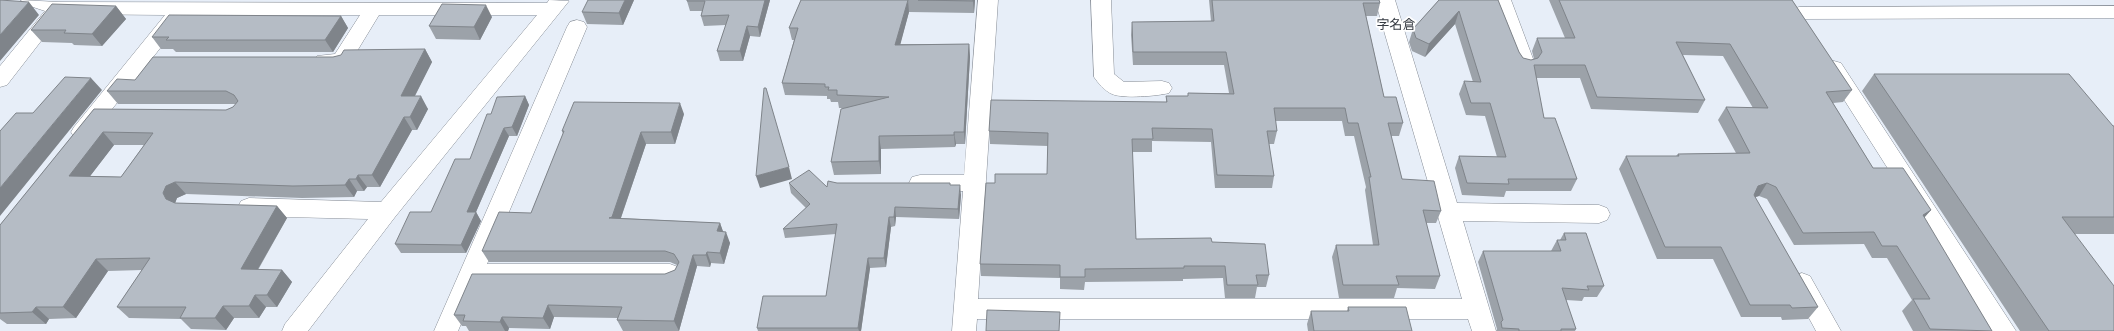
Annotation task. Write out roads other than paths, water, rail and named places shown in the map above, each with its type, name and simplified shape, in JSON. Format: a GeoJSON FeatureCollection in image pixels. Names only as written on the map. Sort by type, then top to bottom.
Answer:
{"type":"FeatureCollection","features":[{"type":"Feature","properties":{"kind":"street"},"geometry":{"type":"LineString","coordinates":[[31,0],[58,8],[184,4],[373,9],[556,5]]}},
{"type":"Feature","properties":{"kind":"street"},"geometry":{"type":"LineString","coordinates":[[988,0],[965,320],[1481,320],[1385,0]]}},
{"type":"Feature","properties":{"kind":"street"},"geometry":{"type":"LineString","coordinates":[[1101,0],[1104,77],[1119,89],[1162,88]]}},
{"type":"Feature","properties":{"kind":"street"},"geometry":{"type":"LineString","coordinates":[[1501,0],[1525,64]]}},
{"type":"Feature","properties":{"kind":"street"},"geometry":{"type":"LineString","coordinates":[[69,149],[184,4]]}},
{"type":"Feature","properties":{"kind":"street"},"geometry":{"type":"LineString","coordinates":[[294,331],[387,210],[556,5]]}},
{"type":"Feature","properties":{"kind":"street"},"geometry":{"type":"LineString","coordinates":[[1795,6],[1923,6],[2114,12]]}},
{"type":"Feature","properties":{"kind":"street"},"geometry":{"type":"LineString","coordinates":[[1795,6],[1812,33]]}},
{"type":"Feature","properties":{"kind":"street"},"geometry":{"type":"LineString","coordinates":[[0,80],[58,8]]}},
{"type":"Feature","properties":{"kind":"street"},"geometry":{"type":"LineString","coordinates":[[302,61],[341,61],[373,9]]}},
{"type":"Feature","properties":{"kind":"street"},"geometry":{"type":"LineString","coordinates":[[446,331],[577,27]]}},
{"type":"Feature","properties":{"kind":"street"},"geometry":{"type":"LineString","coordinates":[[1824,52],[2004,331]]}},
{"type":"Feature","properties":{"kind":"street"},"geometry":{"type":"LineString","coordinates":[[139,61],[162,61]]}},
{"type":"Feature","properties":{"kind":"street"},"geometry":{"type":"LineString","coordinates":[[98,112],[121,112]]}},
{"type":"Feature","properties":{"kind":"street"},"geometry":{"type":"LineString","coordinates":[[903,183],[975,183]]}},
{"type":"Feature","properties":{"kind":"street"},"geometry":{"type":"LineString","coordinates":[[224,206],[387,210]]}},
{"type":"Feature","properties":{"kind":"street"},"geometry":{"type":"LineString","coordinates":[[1449,212],[1599,214]]}},
{"type":"Feature","properties":{"kind":"street"},"geometry":{"type":"LineString","coordinates":[[1790,262],[1829,331]]}},
{"type":"Feature","properties":{"kind":"street"},"geometry":{"type":"LineString","coordinates":[[470,274],[670,274]]}},
{"type":"Feature","properties":{"kind":"district","name":"字名倉"},"geometry":{"type":"Point","coordinates":[1396,24]}}]}
